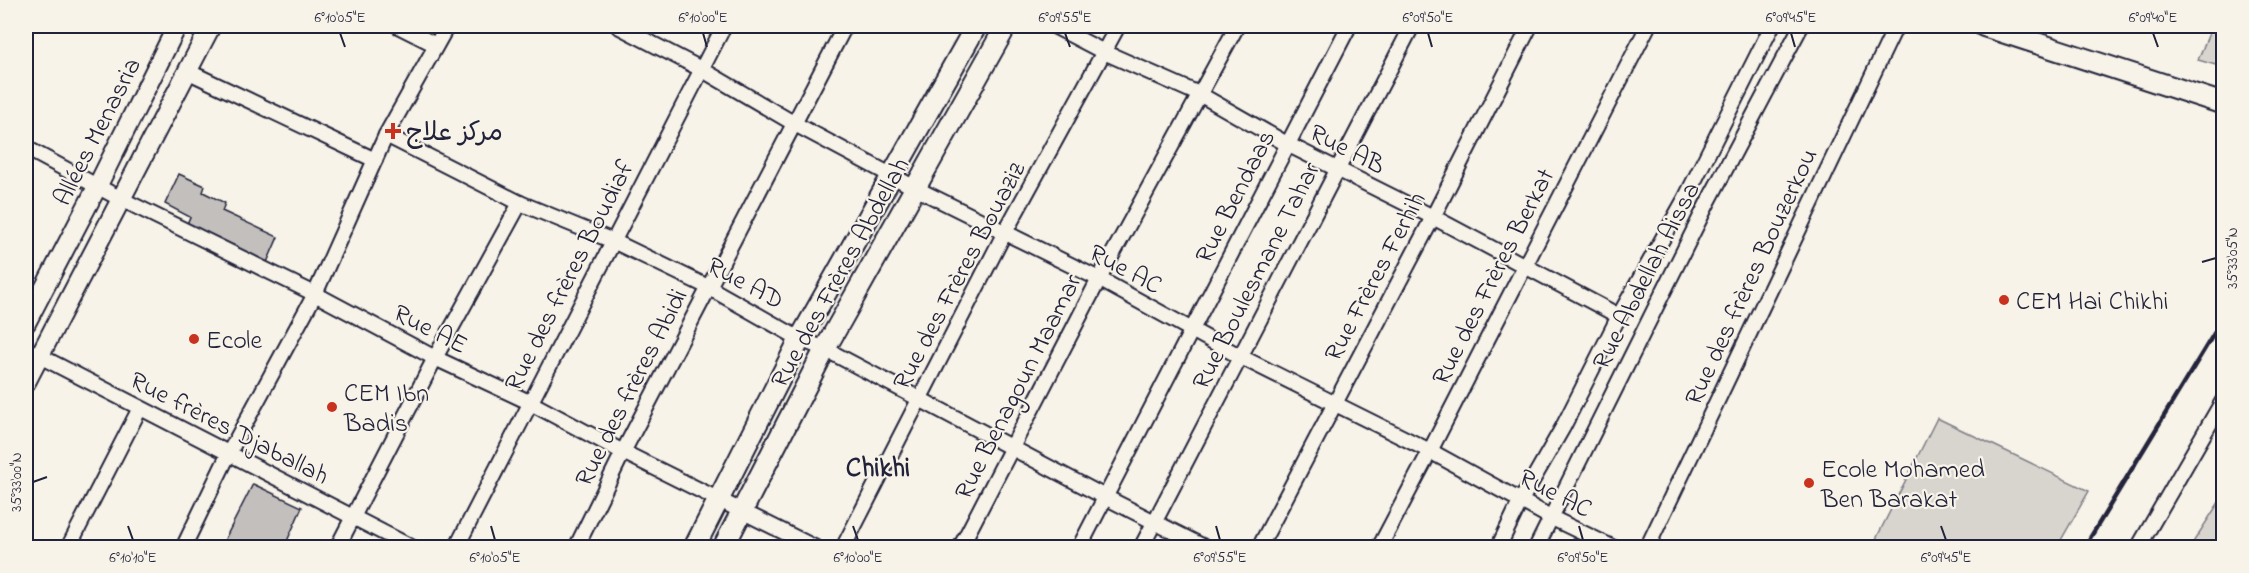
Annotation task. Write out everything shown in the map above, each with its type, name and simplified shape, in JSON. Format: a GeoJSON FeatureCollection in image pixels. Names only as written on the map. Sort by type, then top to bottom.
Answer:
{"type":"FeatureCollection","features":[{"type":"Feature","properties":{"kind":"main road","name":"Rue des Frères Abdellah"},"geometry":{"type":"LineString","coordinates":[[694,548],[801,339],[890,175],[975,26]]}},
{"type":"Feature","properties":{"kind":"main road","name":"Rue des Frères Abdellah"},"geometry":{"type":"LineString","coordinates":[[723,548],[825,349],[1006,26]]}},
{"type":"Feature","properties":{"kind":"main road"},"geometry":{"type":"LineString","coordinates":[[1984,26],[2223,104]]}},
{"type":"Feature","properties":{"kind":"street","name":"Allées Menasria"},"geometry":{"type":"LineString","coordinates":[[26,323],[177,26]]}},
{"type":"Feature","properties":{"kind":"street"},"geometry":{"type":"LineString","coordinates":[[26,382],[32,352],[121,199],[211,26]]}},
{"type":"Feature","properties":{"kind":"street"},"geometry":{"type":"LineString","coordinates":[[398,26],[435,45]]}},
{"type":"Feature","properties":{"kind":"street"},"geometry":{"type":"LineString","coordinates":[[183,548],[230,453],[315,294],[386,135],[447,26]]}},
{"type":"Feature","properties":{"kind":"street","name":"Rue AC"},"geometry":{"type":"LineString","coordinates":[[618,26],[701,69],[795,124],[890,175],[1004,234],[1100,279],[1241,357],[1430,452],[1520,502],[1614,548]]}},
{"type":"Feature","properties":{"kind":"street","name":"Rue des frères Boudiaf"},"geometry":{"type":"LineString","coordinates":[[456,548],[724,26]]}},
{"type":"Feature","properties":{"kind":"street","name":"Rue des frères Abidi"},"geometry":{"type":"LineString","coordinates":[[576,548],[708,287],[845,26]]}},
{"type":"Feature","properties":{"kind":"street","name":"Rue AB"},"geometry":{"type":"LineString","coordinates":[[1054,26],[1104,52],[1201,95],[1287,144],[1433,217],[1618,316]]}},
{"type":"Feature","properties":{"kind":"street","name":"Rue des Frères Bouaziz"},"geometry":{"type":"LineString","coordinates":[[843,548],[1004,234],[1118,26]]}},
{"type":"Feature","properties":{"kind":"street","name":"Rue Benagoun Maamar"},"geometry":{"type":"LineString","coordinates":[[960,548],[1100,279],[1237,26]]}},
{"type":"Feature","properties":{"kind":"street","name":"Rue Bendaas"},"geometry":{"type":"LineString","coordinates":[[1079,548],[1350,26]]}},
{"type":"Feature","properties":{"kind":"street","name":"Rue Boulesmane Tahar"},"geometry":{"type":"LineString","coordinates":[[1141,548],[1336,168],[1412,26]]}},
{"type":"Feature","properties":{"kind":"street","name":"Rue Frères Ferhih"},"geometry":{"type":"LineString","coordinates":[[1259,548],[1433,217],[1530,26]]}},
{"type":"Feature","properties":{"kind":"street","name":"Rue des Frères Berkat"},"geometry":{"type":"LineString","coordinates":[[1379,548],[1648,26]]}},
{"type":"Feature","properties":{"kind":"street"},"geometry":{"type":"LineString","coordinates":[[1498,548],[1520,502],[1563,427],[1618,316],[1684,199],[1772,26]]}},
{"type":"Feature","properties":{"kind":"street","name":"Rue Abdellah Aissa"},"geometry":{"type":"LineString","coordinates":[[1536,548],[1707,204],[1801,26]]}},
{"type":"Feature","properties":{"kind":"street","name":"Rue des frères Bouzerkou"},"geometry":{"type":"LineString","coordinates":[[1647,548],[1896,26]]}},
{"type":"Feature","properties":{"kind":"street"},"geometry":{"type":"LineString","coordinates":[[187,71],[375,160]]}},
{"type":"Feature","properties":{"kind":"street","name":"Rue AD"},"geometry":{"type":"LineString","coordinates":[[386,135],[520,203],[613,241],[708,287],[801,339],[825,349],[1206,548]]}},
{"type":"Feature","properties":{"kind":"street","name":"Rue AE"},"geometry":{"type":"LineString","coordinates":[[26,148],[97,187],[315,294],[435,358],[530,402],[623,452],[816,548]]}},
{"type":"Feature","properties":{"kind":"street"},"geometry":{"type":"LineString","coordinates":[[337,548],[435,358],[520,203]]}},
{"type":"Feature","properties":{"kind":"street","name":"Rue frères Djaballah"},"geometry":{"type":"LineString","coordinates":[[32,352],[414,548]]}},
{"type":"Feature","properties":{"kind":"street"},"geometry":{"type":"LineString","coordinates":[[2138,548],[2223,399]]}},
{"type":"Feature","properties":{"kind":"street"},"geometry":{"type":"LineString","coordinates":[[68,548],[140,408]]}},
{"type":"Feature","properties":{"kind":"shaded area"},"geometry":{"type":"Polygon","coordinates":[[[2212,26],[2223,26],[2223,67],[2198,60],[2212,26]]]}},
{"type":"Feature","properties":{"kind":"shaded area"},"geometry":{"type":"Polygon","coordinates":[[[1937,418],[2089,491],[2057,547],[1872,547],[1937,418]]]}},
{"type":"Feature","properties":{"kind":"shaded area"},"geometry":{"type":"Polygon","coordinates":[[[2223,496],[2223,547],[2190,547],[2223,496]]]}},
{"type":"Feature","properties":{"kind":"building"},"geometry":{"type":"Polygon","coordinates":[[[179,174],[205,186],[203,192],[225,203],[222,211],[278,237],[265,267],[185,228],[190,217],[165,204],[179,174]]]}},
{"type":"Feature","properties":{"kind":"building"},"geometry":{"type":"Polygon","coordinates":[[[253,484],[302,507],[284,548],[233,548],[223,543],[253,484]]]}},
{"type":"Feature","properties":{"kind":"railway"},"geometry":{"type":"LineString","coordinates":[[2084,548],[2224,317]]}},
{"type":"Feature","properties":{"kind":"place","name":"مركز علاج"},"geometry":{"type":"Point","coordinates":[393,131]}},
{"type":"Feature","properties":{"kind":"place","name":"CEM Hai Chikhi"},"geometry":{"type":"Point","coordinates":[2004,300]}},
{"type":"Feature","properties":{"kind":"place","name":"Ecole"},"geometry":{"type":"Point","coordinates":[194,339]}},
{"type":"Feature","properties":{"kind":"place","name":"CEM Ibn Badis"},"geometry":{"type":"Point","coordinates":[332,407]}},
{"type":"Feature","properties":{"kind":"place","name":"Ecole Mohamed Ben Barakat"},"geometry":{"type":"Point","coordinates":[1809,483]}},
{"type":"Feature","properties":{"kind":"district","name":"Chikhi"},"geometry":{"type":"Point","coordinates":[878,466]}}]}
